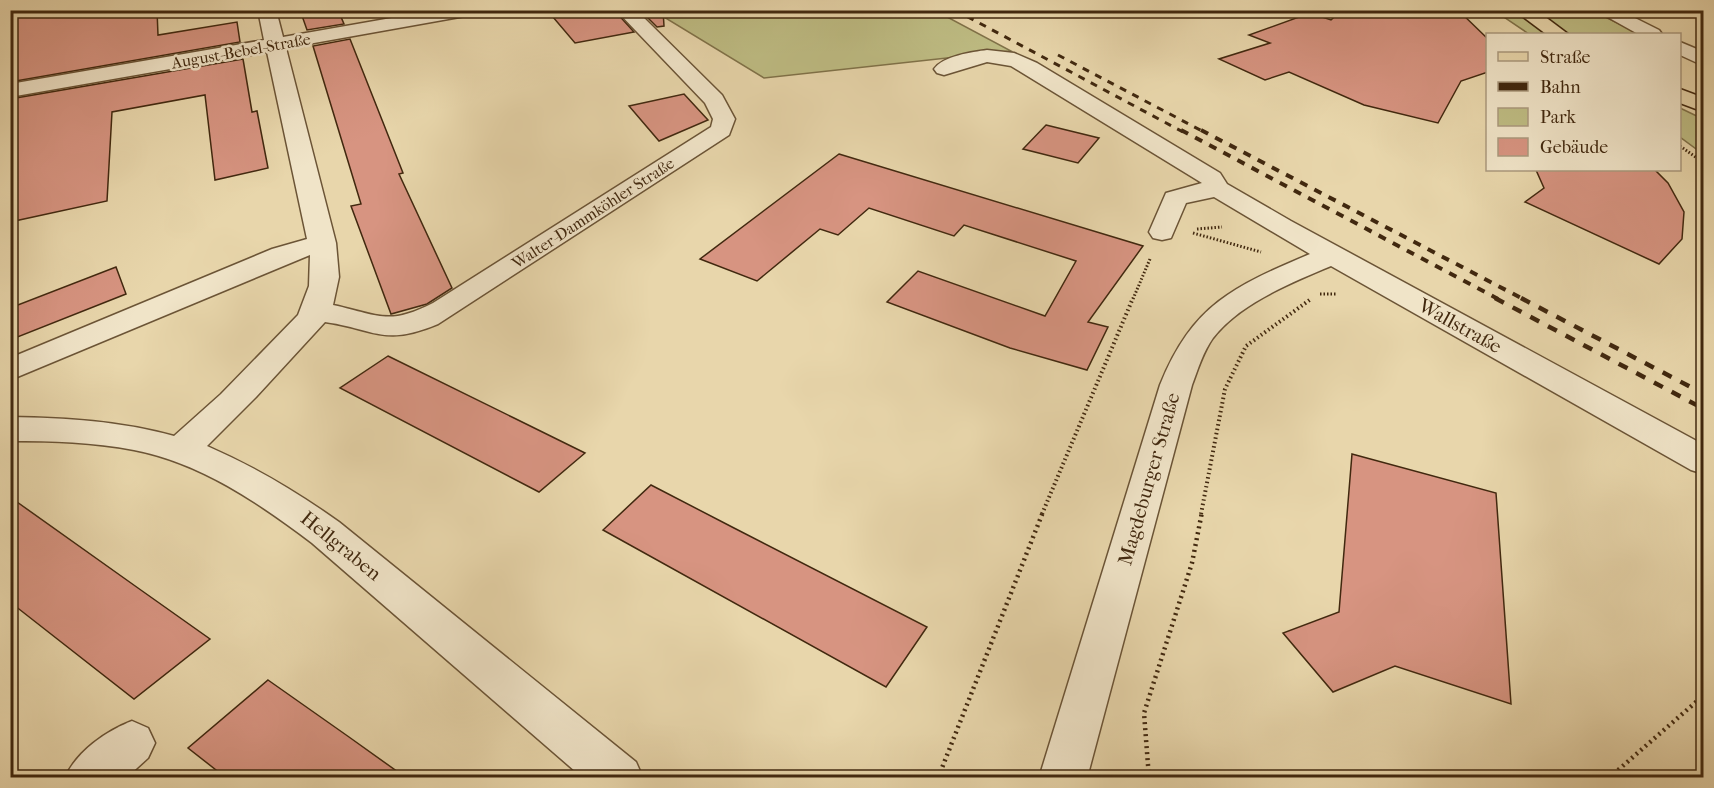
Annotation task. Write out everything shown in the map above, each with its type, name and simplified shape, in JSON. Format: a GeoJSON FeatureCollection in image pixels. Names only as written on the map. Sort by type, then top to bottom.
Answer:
{"type":"FeatureCollection","features":[{"type":"Feature","properties":{"kind":"main road"},"geometry":{"type":"LineString","coordinates":[[1523,10],[1557,33]]}},
{"type":"Feature","properties":{"kind":"main road"},"geometry":{"type":"LineString","coordinates":[[1681,95],[1704,106]]}},
{"type":"Feature","properties":{"kind":"street"},"geometry":{"type":"LineString","coordinates":[[182,449],[228,408],[316,312],[325,273],[322,243],[267,10]]}},
{"type":"Feature","properties":{"kind":"street","name":"August-Bebel-Straße"},"geometry":{"type":"LineString","coordinates":[[10,91],[471,10]]}},
{"type":"Feature","properties":{"kind":"street","name":"Walter-Dammköhler Straße"},"geometry":{"type":"LineString","coordinates":[[316,312],[347,315],[373,326],[413,325],[444,309],[721,130],[724,120],[714,100],[625,10]]}},
{"type":"Feature","properties":{"kind":"street"},"geometry":{"type":"LineString","coordinates":[[1604,10],[1650,33]]}},
{"type":"Feature","properties":{"kind":"street"},"geometry":{"type":"LineString","coordinates":[[1681,48],[1704,60]]}},
{"type":"Feature","properties":{"kind":"street","name":"Wallstraße"},"geometry":{"type":"LineString","coordinates":[[944,69],[984,56],[1003,55],[1013,58],[1211,178],[1218,189],[1332,255],[1704,461]]}},
{"type":"Feature","properties":{"kind":"street"},"geometry":{"type":"LineString","coordinates":[[1161,232],[1175,198],[1218,189]]}},
{"type":"Feature","properties":{"kind":"street"},"geometry":{"type":"LineString","coordinates":[[10,370],[282,255],[322,243]]}},
{"type":"Feature","properties":{"kind":"street","name":"Magdeburger Straße"},"geometry":{"type":"LineString","coordinates":[[1071,770],[1176,385],[1190,350],[1208,325],[1232,306],[1301,268],[1332,255]]}},
{"type":"Feature","properties":{"kind":"street","name":"Hellgraben"},"geometry":{"type":"LineString","coordinates":[[10,429],[76,428],[109,431],[182,449],[256,483],[302,513],[619,777]]}},
{"type":"Feature","properties":{"kind":"street"},"geometry":{"type":"LineString","coordinates":[[89,777],[132,743]]}},
{"type":"Feature","properties":{"kind":"path"},"geometry":{"type":"LineString","coordinates":[[1681,147],[1704,163]]}},
{"type":"Feature","properties":{"kind":"path"},"geometry":{"type":"LineString","coordinates":[[938,777],[1070,444],[1161,232],[1248,224],[1268,218]]}},
{"type":"Feature","properties":{"kind":"path"},"geometry":{"type":"LineString","coordinates":[[1149,777],[1144,713],[1192,563],[1225,388],[1246,346],[1319,294],[1347,293]]}},
{"type":"Feature","properties":{"kind":"path"},"geometry":{"type":"LineString","coordinates":[[1609,777],[1704,695]]}},
{"type":"Feature","properties":{"kind":"green space"},"geometry":{"type":"Polygon","coordinates":[[[654,11],[936,11],[1011,51],[764,78],[654,11]]]}},
{"type":"Feature","properties":{"kind":"green space"},"geometry":{"type":"Polygon","coordinates":[[[1495,11],[1593,11],[1638,33],[1528,33],[1495,11]]]}},
{"type":"Feature","properties":{"kind":"green space"},"geometry":{"type":"Polygon","coordinates":[[[1681,108],[1703,119],[1703,154],[1681,138],[1681,108]]]}},
{"type":"Feature","properties":{"kind":"building"},"geometry":{"type":"Polygon","coordinates":[[[10,10],[157,10],[158,35],[237,22],[240,42],[10,82],[10,10]]]}},
{"type":"Feature","properties":{"kind":"building"},"geometry":{"type":"Polygon","coordinates":[[[300,10],[338,10],[344,24],[307,30],[300,10]]]}},
{"type":"Feature","properties":{"kind":"building"},"geometry":{"type":"Polygon","coordinates":[[[547,10],[614,10],[634,32],[575,43],[547,10]]]}},
{"type":"Feature","properties":{"kind":"building"},"geometry":{"type":"Polygon","coordinates":[[[640,10],[663,10],[664,26],[657,27],[640,10]]]}},
{"type":"Feature","properties":{"kind":"building"},"geometry":{"type":"Polygon","coordinates":[[[1342,10],[1458,10],[1486,37],[1486,73],[1461,81],[1438,123],[1364,105],[1289,72],[1265,80],[1219,59],[1270,43],[1249,35],[1310,13],[1331,20],[1342,10]]]}},
{"type":"Feature","properties":{"kind":"building"},"geometry":{"type":"Polygon","coordinates":[[[350,39],[403,173],[399,174],[452,288],[427,304],[391,314],[351,206],[361,204],[313,46],[350,39]]]}},
{"type":"Feature","properties":{"kind":"building"},"geometry":{"type":"Polygon","coordinates":[[[243,59],[252,112],[257,111],[268,168],[215,180],[205,95],[112,112],[107,201],[10,222],[10,99],[243,59]]]}},
{"type":"Feature","properties":{"kind":"building"},"geometry":{"type":"Polygon","coordinates":[[[684,94],[708,120],[659,141],[629,106],[684,94]]]}},
{"type":"Feature","properties":{"kind":"building"},"geometry":{"type":"Polygon","coordinates":[[[1046,125],[1099,138],[1078,163],[1023,149],[1046,125]]]}},
{"type":"Feature","properties":{"kind":"building"},"geometry":{"type":"Polygon","coordinates":[[[839,154],[1143,246],[1088,322],[1108,327],[1087,370],[1010,348],[887,302],[918,271],[1045,316],[1076,261],[964,225],[954,236],[869,208],[838,235],[820,229],[757,281],[700,259],[839,154]]]}},
{"type":"Feature","properties":{"kind":"building"},"geometry":{"type":"Polygon","coordinates":[[[1536,171],[1656,171],[1668,183],[1684,212],[1682,239],[1659,264],[1525,202],[1544,188],[1536,171]]]}},
{"type":"Feature","properties":{"kind":"building"},"geometry":{"type":"Polygon","coordinates":[[[116,267],[126,294],[10,340],[10,308],[116,267]]]}},
{"type":"Feature","properties":{"kind":"building"},"geometry":{"type":"Polygon","coordinates":[[[388,356],[585,453],[539,492],[340,388],[388,356]]]}},
{"type":"Feature","properties":{"kind":"building"},"geometry":{"type":"Polygon","coordinates":[[[1352,454],[1496,493],[1511,704],[1395,666],[1333,692],[1283,633],[1339,612],[1352,454]]]}},
{"type":"Feature","properties":{"kind":"building"},"geometry":{"type":"Polygon","coordinates":[[[651,485],[927,627],[886,687],[603,530],[651,485]]]}},
{"type":"Feature","properties":{"kind":"building"},"geometry":{"type":"Polygon","coordinates":[[[10,497],[210,639],[134,699],[10,602],[10,497]]]}},
{"type":"Feature","properties":{"kind":"building"},"geometry":{"type":"Polygon","coordinates":[[[268,680],[405,777],[225,777],[188,748],[268,680]]]}},
{"type":"Feature","properties":{"kind":"railway"},"geometry":{"type":"LineString","coordinates":[[955,10],[1183,132]]}},
{"type":"Feature","properties":{"kind":"railway"},"geometry":{"type":"LineString","coordinates":[[1058,55],[1204,132]]}},
{"type":"Feature","properties":{"kind":"railway"},"geometry":{"type":"LineString","coordinates":[[1181,130],[1498,299]]}},
{"type":"Feature","properties":{"kind":"railway"},"geometry":{"type":"LineString","coordinates":[[1201,130],[1523,299]]}},
{"type":"Feature","properties":{"kind":"railway"},"geometry":{"type":"LineString","coordinates":[[1495,298],[1704,409]]}},
{"type":"Feature","properties":{"kind":"railway"},"geometry":{"type":"LineString","coordinates":[[1521,298],[1704,394]]}}]}
